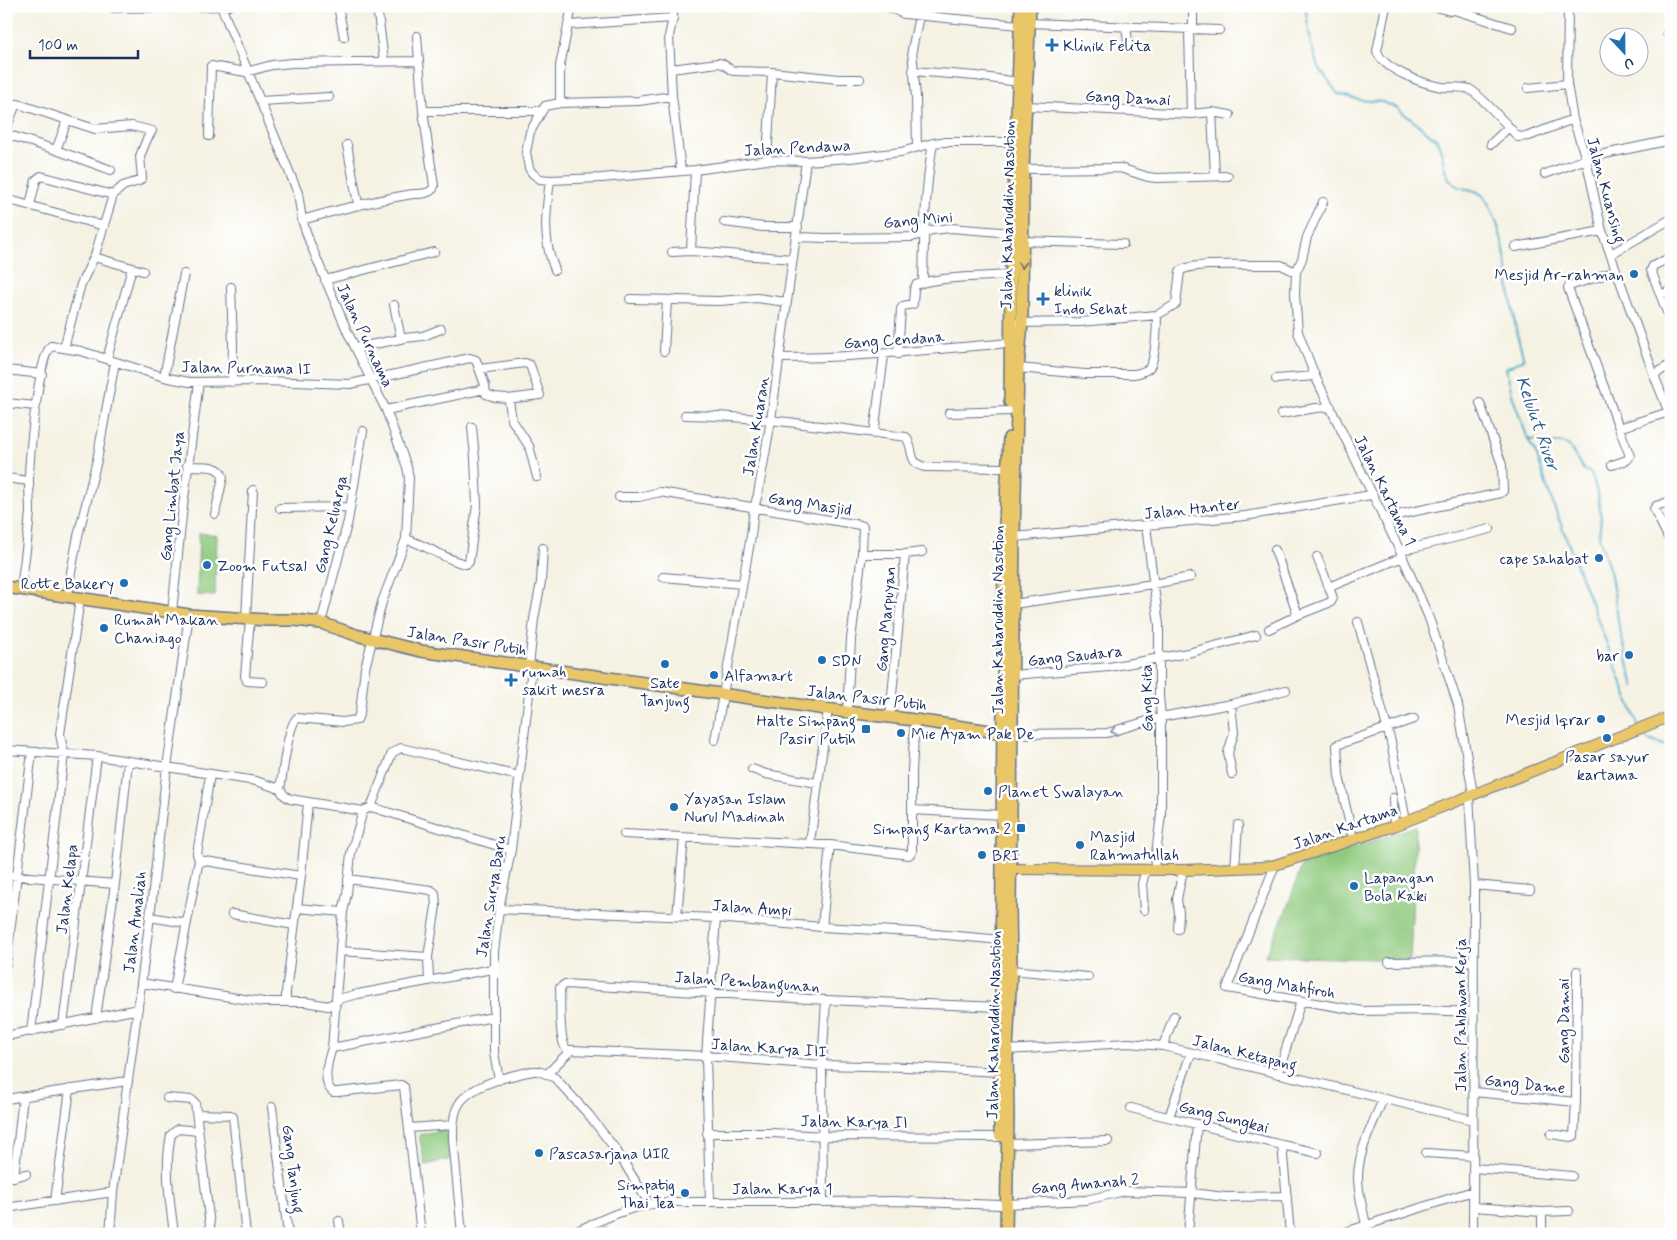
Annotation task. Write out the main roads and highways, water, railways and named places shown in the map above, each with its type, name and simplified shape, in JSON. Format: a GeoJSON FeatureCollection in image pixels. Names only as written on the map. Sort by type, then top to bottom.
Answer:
{"type":"FeatureCollection","features":[{"type":"Feature","properties":{"kind":"highway","name":"Jalan Kaharuddin Nasution"},"geometry":{"type":"LineString","coordinates":[[1000,1234],[1003,1204],[1004,1115],[1011,970],[1004,552],[1011,343],[1016,323],[1011,275],[1017,237],[1026,106],[1024,24],[1021,6]]}},
{"type":"Feature","properties":{"kind":"highway","name":"Jalan Kaharuddin Nasution"},"geometry":{"type":"LineString","coordinates":[[1004,1115],[999,1072],[1004,815],[1013,675],[1018,368],[1015,142],[1018,82],[1024,24],[1030,6]]}},
{"type":"Feature","properties":{"kind":"highway","name":"Jalan Pasir Putih"},"geometry":{"type":"LineString","coordinates":[[6,587],[189,615],[295,620],[321,624],[421,651],[1008,734]]}},
{"type":"Feature","properties":{"kind":"highway","name":"Jalan Kaharuddin Nasution"},"geometry":{"type":"LineString","coordinates":[[1003,1204],[1006,1234]]}},
{"type":"Feature","properties":{"kind":"main road","name":"Jalan Kartama"},"geometry":{"type":"LineString","coordinates":[[1010,869],[1183,870],[1275,865],[1394,826],[1671,716]]}},
{"type":"Feature","properties":{"kind":"waterway","name":"Kelulut River"},"geometry":{"type":"LineString","coordinates":[[1305,6],[1311,44],[1318,67],[1338,94],[1360,100],[1382,102],[1397,108],[1436,139],[1450,179],[1458,187],[1481,194],[1496,220],[1504,250],[1513,313],[1524,359],[1506,368],[1513,398],[1528,439],[1537,456],[1549,493],[1638,725]]}},
{"type":"Feature","properties":{"kind":"waterway"},"geometry":{"type":"LineString","coordinates":[[1528,439],[1547,443],[1562,443],[1569,446],[1583,469],[1591,473],[1598,495],[1601,518],[1599,536],[1611,575],[1619,626],[1634,687]]}},
{"type":"Feature","properties":{"kind":"waterway","name":"Kelulut River"},"geometry":{"type":"LineString","coordinates":[[1640,732],[1648,740],[1671,747]]}},
{"type":"Feature","properties":{"kind":"place","name":"Klinik Felita"},"geometry":{"type":"Point","coordinates":[1052,45]}},
{"type":"Feature","properties":{"kind":"place","name":"Mesjid Ar-rahman"},"geometry":{"type":"Point","coordinates":[1634,274]}},
{"type":"Feature","properties":{"kind":"place","name":"klinik Indo Sehat"},"geometry":{"type":"Point","coordinates":[1043,299]}},
{"type":"Feature","properties":{"kind":"place","name":"cape sahabat"},"geometry":{"type":"Point","coordinates":[1599,558]}},
{"type":"Feature","properties":{"kind":"place","name":"Zoom Futsal"},"geometry":{"type":"Point","coordinates":[207,565]}},
{"type":"Feature","properties":{"kind":"place","name":"Rotte Bakery"},"geometry":{"type":"Point","coordinates":[124,583]}},
{"type":"Feature","properties":{"kind":"place","name":"Rumah Makan Chaniago"},"geometry":{"type":"Point","coordinates":[104,628]}},
{"type":"Feature","properties":{"kind":"place","name":"bar"},"geometry":{"type":"Point","coordinates":[1629,655]}},
{"type":"Feature","properties":{"kind":"place","name":"SDN"},"geometry":{"type":"Point","coordinates":[822,660]}},
{"type":"Feature","properties":{"kind":"place","name":"Sate Tanjung"},"geometry":{"type":"Point","coordinates":[665,664]}},
{"type":"Feature","properties":{"kind":"place","name":"Alfamart"},"geometry":{"type":"Point","coordinates":[714,675]}},
{"type":"Feature","properties":{"kind":"place","name":"rumah sakit mesra"},"geometry":{"type":"Point","coordinates":[511,680]}},
{"type":"Feature","properties":{"kind":"place","name":"Mesjid Iqrar"},"geometry":{"type":"Point","coordinates":[1601,719]}},
{"type":"Feature","properties":{"kind":"place","name":"Halte Simpang Pasir Putih"},"geometry":{"type":"Point","coordinates":[866,729]}},
{"type":"Feature","properties":{"kind":"place","name":"Mie Ayam Pak De"},"geometry":{"type":"Point","coordinates":[901,733]}},
{"type":"Feature","properties":{"kind":"place","name":"Pasar sayur kartama"},"geometry":{"type":"Point","coordinates":[1607,738]}},
{"type":"Feature","properties":{"kind":"place","name":"Planet Swalayan"},"geometry":{"type":"Point","coordinates":[988,791]}},
{"type":"Feature","properties":{"kind":"place","name":"Yayasan Islam Nurul Madinah"},"geometry":{"type":"Point","coordinates":[674,807]}},
{"type":"Feature","properties":{"kind":"place","name":"Simpang Kartama 2"},"geometry":{"type":"Point","coordinates":[1021,828]}},
{"type":"Feature","properties":{"kind":"place","name":"Masjid Rahmatullah"},"geometry":{"type":"Point","coordinates":[1080,845]}},
{"type":"Feature","properties":{"kind":"place","name":"BRI"},"geometry":{"type":"Point","coordinates":[982,855]}},
{"type":"Feature","properties":{"kind":"place","name":"Lapangan Bola Kaki"},"geometry":{"type":"Point","coordinates":[1354,886]}},
{"type":"Feature","properties":{"kind":"place","name":"Pascasarjana UIR"},"geometry":{"type":"Point","coordinates":[539,1153]}},
{"type":"Feature","properties":{"kind":"place","name":"Simpatig Thai Tea"},"geometry":{"type":"Point","coordinates":[685,1193]}}]}
